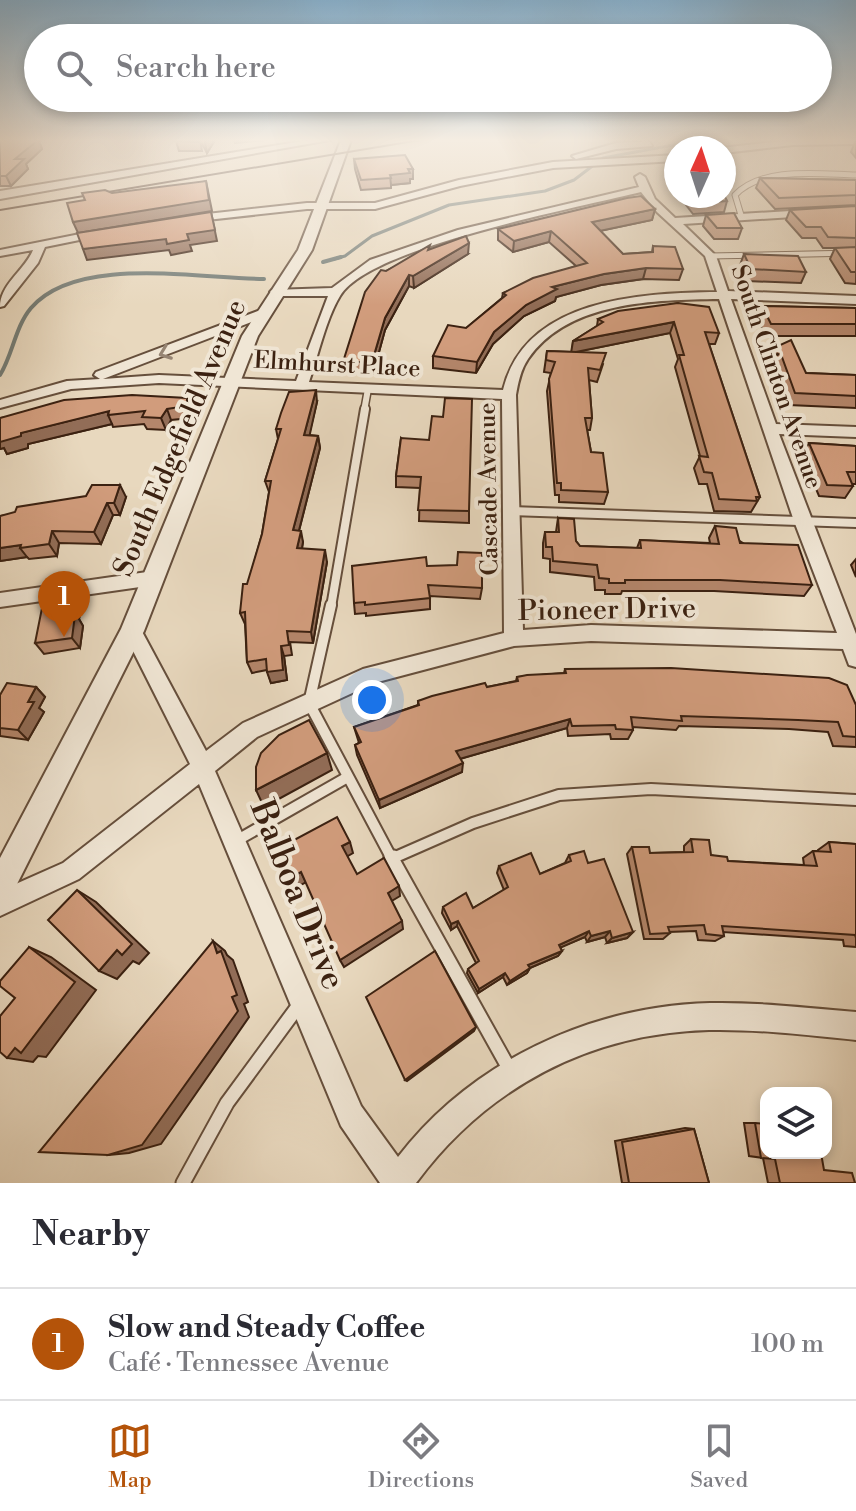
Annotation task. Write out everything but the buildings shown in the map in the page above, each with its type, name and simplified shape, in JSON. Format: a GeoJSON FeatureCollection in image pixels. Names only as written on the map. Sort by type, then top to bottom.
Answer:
{"type":"FeatureCollection","features":[{"type":"Feature","properties":{"kind":"street","name":"South Edgefield Avenue"},"geometry":{"type":"LineString","coordinates":[[0,888],[132,631],[263,313],[305,250],[328,195]]}},
{"type":"Feature","properties":{"kind":"street"},"geometry":{"type":"LineString","coordinates":[[169,222],[325,205],[375,206],[414,195]]}},
{"type":"Feature","properties":{"kind":"street"},"geometry":{"type":"LineString","coordinates":[[301,385],[335,292],[374,262],[485,225],[596,195]]}},
{"type":"Feature","properties":{"kind":"street","name":"South Clinton Avenue"},"geometry":{"type":"LineString","coordinates":[[652,195],[710,256],[802,521],[854,647]]}},
{"type":"Feature","properties":{"kind":"street"},"geometry":{"type":"LineString","coordinates":[[674,221],[856,210]]}},
{"type":"Feature","properties":{"kind":"street"},"geometry":{"type":"LineString","coordinates":[[0,253],[110,231]]}},
{"type":"Feature","properties":{"kind":"street"},"geometry":{"type":"LineString","coordinates":[[0,303],[34,261],[40,245]]}},
{"type":"Feature","properties":{"kind":"street"},"geometry":{"type":"LineString","coordinates":[[276,292],[335,292]]}},
{"type":"Feature","properties":{"kind":"street","name":"Cascade Avenue"},"geometry":{"type":"LineString","coordinates":[[514,638],[509,395],[516,369],[525,353],[541,337],[579,315],[623,301],[665,296],[856,300]]}},
{"type":"Feature","properties":{"kind":"street"},"geometry":{"type":"LineString","coordinates":[[0,404],[154,357],[263,313]]}},
{"type":"Feature","properties":{"kind":"street","name":"Elmhurst Place"},"geometry":{"type":"LineString","coordinates":[[67,385],[147,380],[509,395]]}},
{"type":"Feature","properties":{"kind":"street"},"geometry":{"type":"LineString","coordinates":[[771,429],[856,432]]}},
{"type":"Feature","properties":{"kind":"street"},"geometry":{"type":"LineString","coordinates":[[0,600],[154,578]]}},
{"type":"Feature","properties":{"kind":"street","name":"Balboa Drive"},"geometry":{"type":"LineString","coordinates":[[132,631],[202,765],[300,1004],[351,1116],[406,1178]]}},
{"type":"Feature","properties":{"kind":"street","name":"Pioneer Drive"},"geometry":{"type":"LineString","coordinates":[[0,904],[71,871],[250,730],[370,675],[514,638],[591,633],[854,647]]}},
{"type":"Feature","properties":{"kind":"street"},"geometry":{"type":"LineString","coordinates":[[406,1178],[454,1120],[512,1075],[571,1043],[662,1020],[745,1018],[856,1026]]}},
{"type":"Feature","properties":{"kind":"lane"},"geometry":{"type":"LineString","coordinates":[[735,195],[741,215]]}},
{"type":"Feature","properties":{"kind":"lane"},"geometry":{"type":"LineString","coordinates":[[710,256],[856,253]]}},
{"type":"Feature","properties":{"kind":"lane"},"geometry":{"type":"LineString","coordinates":[[368,389],[327,631],[309,703],[346,778],[512,1075]]}},
{"type":"Feature","properties":{"kind":"lane"},"geometry":{"type":"LineString","coordinates":[[511,511],[856,523]]}},
{"type":"Feature","properties":{"kind":"lane"},"geometry":{"type":"LineString","coordinates":[[234,842],[346,778]]}},
{"type":"Feature","properties":{"kind":"lane"},"geometry":{"type":"LineString","coordinates":[[391,859],[473,823],[559,795],[651,789],[856,800]]}},
{"type":"Feature","properties":{"kind":"lane"},"geometry":{"type":"LineString","coordinates":[[183,1183],[227,1103],[300,1004]]}},
{"type":"Feature","properties":{"kind":"waterway"},"geometry":{"type":"LineString","coordinates":[[334,259],[345,256],[372,236],[449,205],[516,195]]}},
{"type":"Feature","properties":{"kind":"waterway"},"geometry":{"type":"LineString","coordinates":[[323,262],[341,257]]}},
{"type":"Feature","properties":{"kind":"waterway"},"geometry":{"type":"LineString","coordinates":[[0,375],[31,308],[52,291],[78,281],[141,273],[264,279]]}},
{"type":"Feature","properties":{"kind":"tram line"},"geometry":{"type":"LineString","coordinates":[[0,210],[89,195]]}},
{"type":"Feature","properties":{"kind":"place","name":"Slow and Steady Coffee"},"geometry":{"type":"Point","coordinates":[64,637]}}]}
